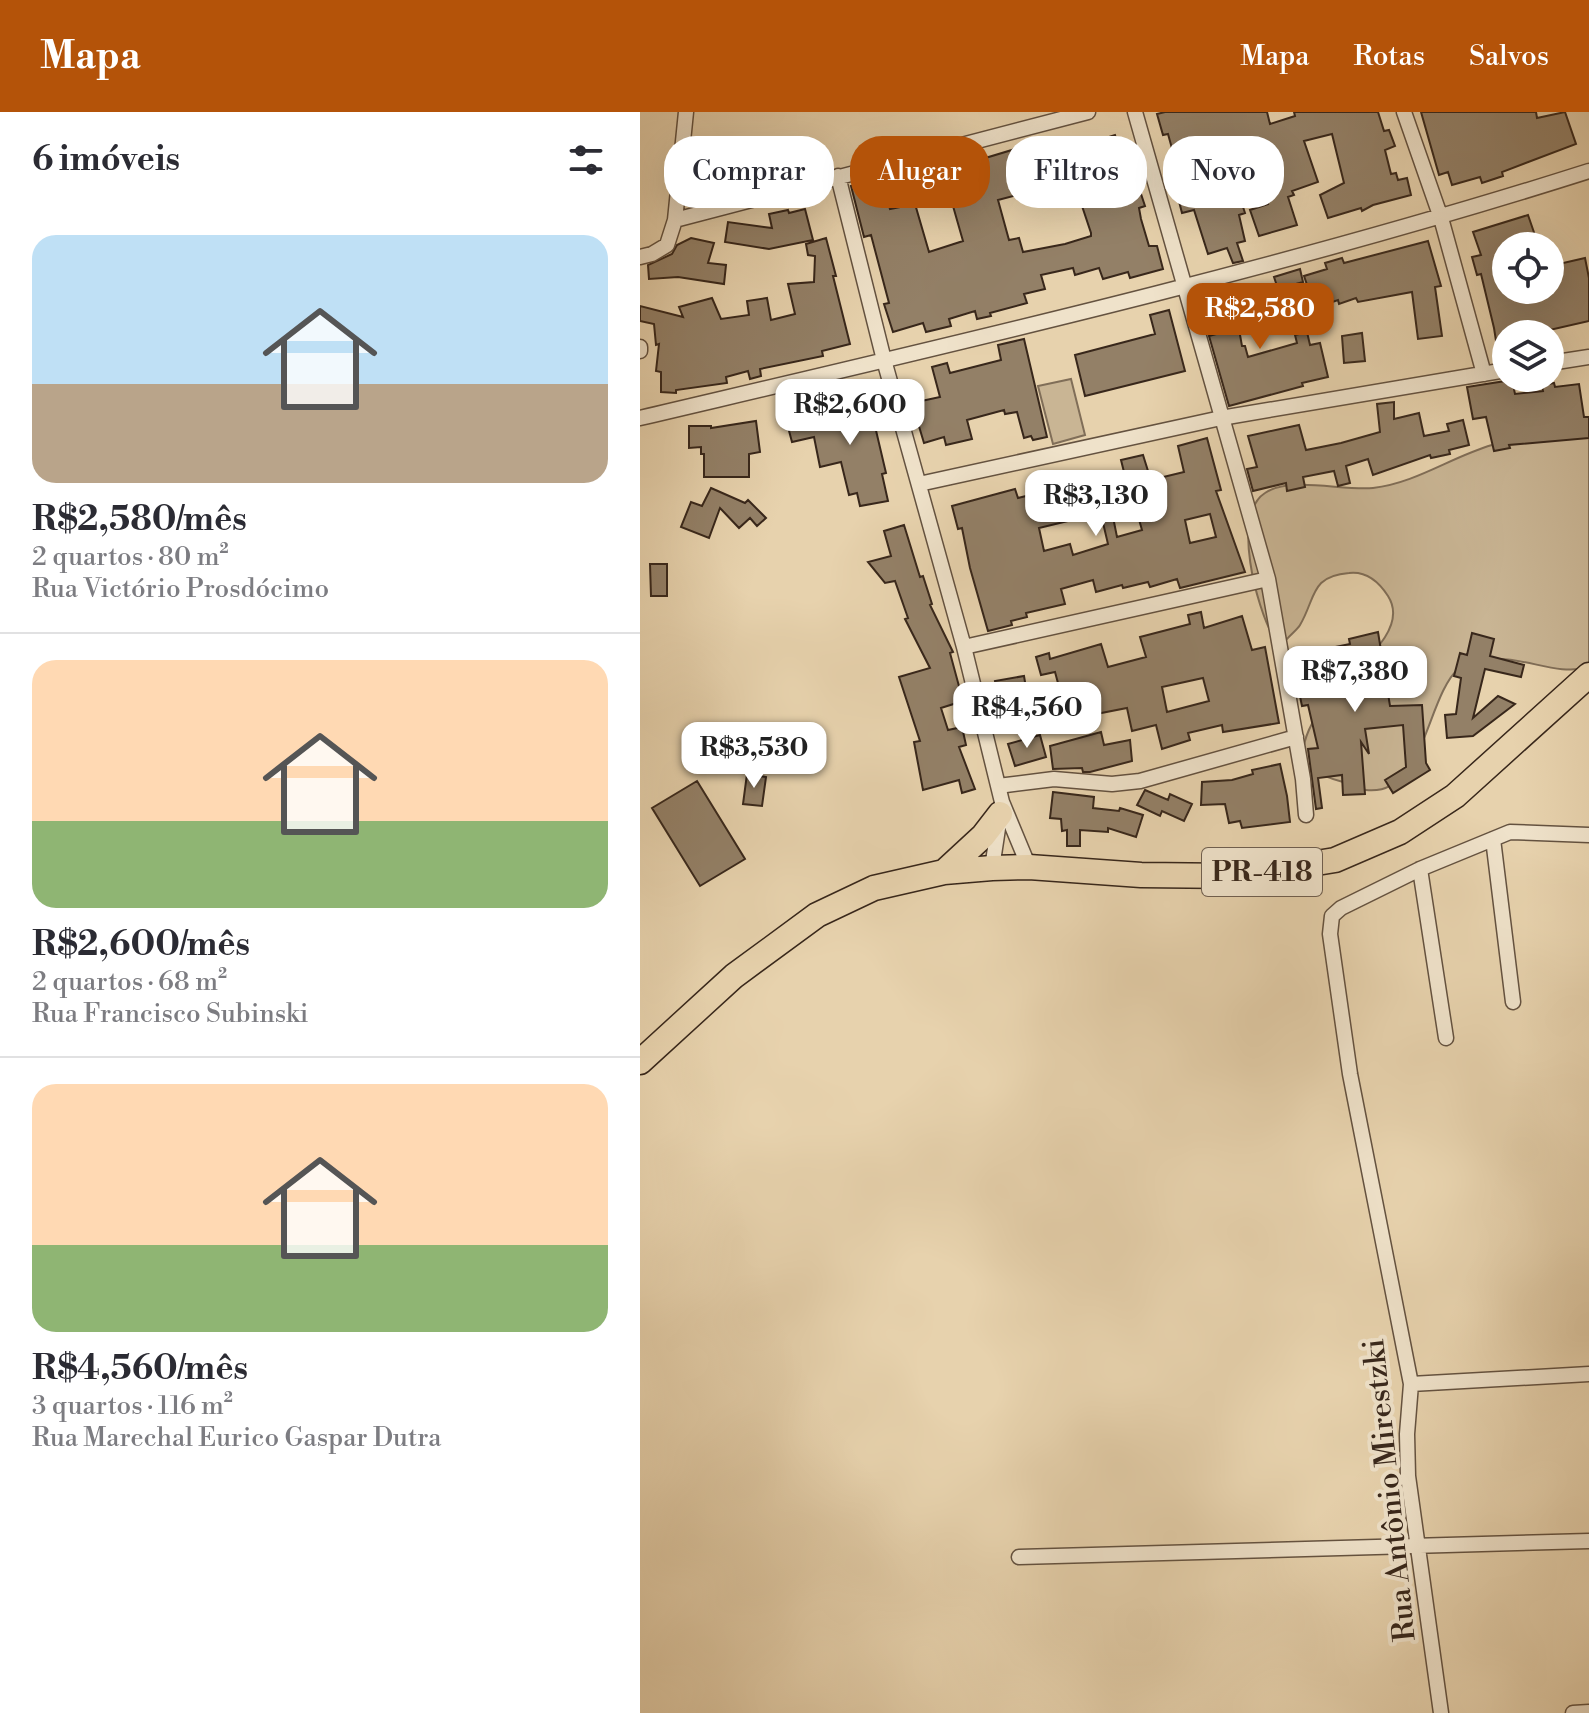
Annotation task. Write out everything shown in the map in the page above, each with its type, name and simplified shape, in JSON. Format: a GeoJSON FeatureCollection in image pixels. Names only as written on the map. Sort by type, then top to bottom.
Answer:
{"type":"FeatureCollection","features":[{"type":"Feature","properties":{"kind":"highway","name":"PR-418"},"geometry":{"type":"LineString","coordinates":[[640,1062],[734,976],[817,915],[874,888],[944,872],[992,868],[1237,876],[1335,860],[1400,832],[1455,796],[1589,675]]}},
{"type":"Feature","properties":{"kind":"highway"},"geometry":{"type":"LineString","coordinates":[[944,872],[983,836],[1001,808]]}},
{"type":"Feature","properties":{"kind":"street"},"geometry":{"type":"LineString","coordinates":[[640,257],[667,245],[675,220],[686,112]]}},
{"type":"Feature","properties":{"kind":"street"},"geometry":{"type":"LineString","coordinates":[[675,220],[1088,112]]}},
{"type":"Feature","properties":{"kind":"street"},"geometry":{"type":"LineString","coordinates":[[1135,112],[1268,579],[1296,737],[1306,815]]}},
{"type":"Feature","properties":{"kind":"street"},"geometry":{"type":"LineString","coordinates":[[1404,112],[1441,218],[1484,374]]}},
{"type":"Feature","properties":{"kind":"street"},"geometry":{"type":"LineString","coordinates":[[640,418],[1185,285],[1441,218],[1589,171]]}},
{"type":"Feature","properties":{"kind":"street"},"geometry":{"type":"LineString","coordinates":[[838,176],[998,786],[1001,808],[992,868]]}},
{"type":"Feature","properties":{"kind":"street"},"geometry":{"type":"LineString","coordinates":[[1564,361],[1589,357]]}},
{"type":"Feature","properties":{"kind":"street"},"geometry":{"type":"LineString","coordinates":[[919,484],[1221,418],[1492,373]]}},
{"type":"Feature","properties":{"kind":"street"},"geometry":{"type":"LineString","coordinates":[[964,647],[1268,579]]}},
{"type":"Feature","properties":{"kind":"street"},"geometry":{"type":"LineString","coordinates":[[998,786],[1054,779],[1112,784],[1140,781],[1296,737]]}},
{"type":"Feature","properties":{"kind":"street"},"geometry":{"type":"LineString","coordinates":[[1001,808],[1029,867]]}},
{"type":"Feature","properties":{"kind":"street"},"geometry":{"type":"LineString","coordinates":[[1446,1038],[1420,869],[1510,832],[1589,835]]}},
{"type":"Feature","properties":{"kind":"street"},"geometry":{"type":"LineString","coordinates":[[1493,839],[1513,1002]]}},
{"type":"Feature","properties":{"kind":"street","name":"Rua Antônio Mirestzki"},"geometry":{"type":"LineString","coordinates":[[1420,869],[1341,908],[1332,916],[1330,934],[1350,1074],[1411,1384],[1407,1454],[1441,1713]]}},
{"type":"Feature","properties":{"kind":"street"},"geometry":{"type":"LineString","coordinates":[[1411,1384],[1589,1374]]}},
{"type":"Feature","properties":{"kind":"street"},"geometry":{"type":"LineString","coordinates":[[1019,1557],[1589,1541]]}},
{"type":"Feature","properties":{"kind":"street"},"geometry":{"type":"LineString","coordinates":[[1573,1713],[1589,1712]]}},
{"type":"Feature","properties":{"kind":"shaded area"},"geometry":{"type":"Polygon","coordinates":[[[1071,379],[1085,435],[1053,444],[1038,386],[1071,379]]]}},
{"type":"Feature","properties":{"kind":"shaded area"},"geometry":{"type":"Polygon","coordinates":[[[1589,433],[1589,667],[1567,670],[1499,659],[1465,664],[1448,682],[1413,762],[1401,778],[1386,788],[1366,790],[1310,768],[1303,751],[1314,719],[1332,693],[1376,649],[1392,623],[1393,610],[1388,596],[1372,578],[1355,573],[1336,575],[1316,590],[1300,625],[1287,639],[1273,636],[1260,605],[1250,562],[1248,541],[1255,504],[1265,493],[1288,485],[1373,488],[1404,481],[1503,442],[1589,433]]]}},
{"type":"Feature","properties":{"kind":"building"},"geometry":{"type":"Polygon","coordinates":[[[1267,112],[1270,124],[1295,116],[1294,112],[1378,112],[1384,131],[1389,130],[1395,146],[1385,150],[1391,174],[1396,173],[1398,180],[1407,178],[1411,195],[1328,218],[1320,195],[1344,183],[1332,134],[1304,141],[1318,182],[1292,191],[1294,195],[1288,197],[1297,225],[1259,236],[1250,210],[1284,208],[1284,136],[1169,136],[1163,135],[1157,114],[1267,112]]]}},
{"type":"Feature","properties":{"kind":"building"},"geometry":{"type":"Polygon","coordinates":[[[1421,112],[1536,112],[1537,118],[1565,112],[1576,144],[1502,172],[1503,176],[1482,183],[1480,177],[1452,185],[1448,172],[1439,175],[1421,112]]]}},
{"type":"Feature","properties":{"kind":"building"},"geometry":{"type":"Polygon","coordinates":[[[1006,152],[1006,198],[998,200],[1009,240],[1019,238],[1023,252],[1065,244],[1091,236],[1083,208],[1139,208],[1149,246],[1157,246],[1163,269],[1130,278],[1128,272],[1103,279],[1099,268],[1075,275],[1073,268],[1041,275],[1045,289],[1024,294],[1027,303],[977,319],[975,311],[949,319],[951,326],[926,332],[923,323],[893,332],[884,304],[889,303],[871,235],[864,237],[857,208],[916,208],[929,252],[963,241],[954,208],[990,208],[990,157],[1006,152]]]}},
{"type":"Feature","properties":{"kind":"building"},"geometry":{"type":"Polygon","coordinates":[[[1181,208],[1243,208],[1245,213],[1239,215],[1245,241],[1237,243],[1243,261],[1233,263],[1227,248],[1208,254],[1194,210],[1182,213],[1181,208]]]}},
{"type":"Feature","properties":{"kind":"building"},"geometry":{"type":"Polygon","coordinates":[[[805,209],[813,240],[769,249],[725,242],[728,222],[772,228],[769,214],[805,209]]]}},
{"type":"Feature","properties":{"kind":"building"},"geometry":{"type":"Polygon","coordinates":[[[1528,215],[1534,232],[1492,232],[1492,304],[1564,304],[1564,263],[1585,258],[1589,278],[1589,321],[1564,327],[1564,320],[1492,320],[1481,274],[1477,275],[1472,257],[1481,255],[1473,232],[1528,215]]]}},
{"type":"Feature","properties":{"kind":"building"},"geometry":{"type":"Polygon","coordinates":[[[691,238],[714,243],[708,263],[726,265],[724,284],[678,277],[649,279],[648,265],[672,254],[677,245],[691,238]]]}},
{"type":"Feature","properties":{"kind":"building"},"geometry":{"type":"Polygon","coordinates":[[[826,238],[850,344],[822,351],[823,356],[760,369],[761,376],[750,379],[748,371],[726,377],[727,383],[676,390],[676,393],[661,392],[661,372],[656,371],[659,344],[656,345],[654,324],[640,321],[640,306],[683,317],[679,307],[712,298],[721,319],[749,315],[747,301],[767,298],[771,320],[795,314],[788,284],[814,282],[815,256],[808,255],[806,244],[826,238]]]}},
{"type":"Feature","properties":{"kind":"building"},"geometry":{"type":"Polygon","coordinates":[[[1428,241],[1441,286],[1435,287],[1442,336],[1418,339],[1412,292],[1358,302],[1356,298],[1339,304],[1338,300],[1315,308],[1304,276],[1327,269],[1325,263],[1342,258],[1344,263],[1428,241]]]}},
{"type":"Feature","properties":{"kind":"building"},"geometry":{"type":"Polygon","coordinates":[[[1300,269],[1303,282],[1278,289],[1274,277],[1300,269]]]}},
{"type":"Feature","properties":{"kind":"building"},"geometry":{"type":"Polygon","coordinates":[[[1255,290],[1258,301],[1285,295],[1290,316],[1238,324],[1242,346],[1245,346],[1248,357],[1297,343],[1295,335],[1307,332],[1310,345],[1320,343],[1328,377],[1229,406],[1209,336],[1220,333],[1212,298],[1255,290]]]}},
{"type":"Feature","properties":{"kind":"building"},"geometry":{"type":"Polygon","coordinates":[[[1169,310],[1185,371],[1085,396],[1075,355],[1155,334],[1150,315],[1169,310]]]}},
{"type":"Feature","properties":{"kind":"building"},"geometry":{"type":"Polygon","coordinates":[[[1362,333],[1365,361],[1344,363],[1342,336],[1362,333]]]}},
{"type":"Feature","properties":{"kind":"building"},"geometry":{"type":"Polygon","coordinates":[[[1024,339],[1047,437],[1024,438],[1017,412],[1005,414],[1004,410],[967,420],[972,439],[946,445],[944,437],[924,443],[912,403],[940,397],[932,367],[947,363],[950,373],[1001,360],[998,345],[1024,339]]]}},
{"type":"Feature","properties":{"kind":"building"},"geometry":{"type":"Polygon","coordinates":[[[1492,383],[1492,392],[1515,394],[1564,392],[1564,386],[1579,384],[1584,417],[1589,417],[1589,438],[1509,445],[1510,448],[1494,451],[1486,417],[1473,419],[1467,387],[1492,383]]]}},
{"type":"Feature","properties":{"kind":"building"},"geometry":{"type":"Polygon","coordinates":[[[848,395],[850,403],[874,398],[879,421],[874,422],[886,473],[882,474],[888,501],[860,506],[857,493],[849,495],[841,462],[820,467],[814,437],[792,442],[788,427],[837,414],[836,398],[848,395]]]}},
{"type":"Feature","properties":{"kind":"building"},"geometry":{"type":"Polygon","coordinates":[[[1394,402],[1394,419],[1419,413],[1424,436],[1449,431],[1447,424],[1463,420],[1469,445],[1449,450],[1450,454],[1431,458],[1430,455],[1373,475],[1368,459],[1346,466],[1350,483],[1338,486],[1334,471],[1303,477],[1305,487],[1287,491],[1286,483],[1253,491],[1247,469],[1257,467],[1248,436],[1299,425],[1306,450],[1341,443],[1380,432],[1377,404],[1394,402]]]}},
{"type":"Feature","properties":{"kind":"building"},"geometry":{"type":"Polygon","coordinates":[[[756,421],[760,452],[749,454],[749,477],[704,477],[704,454],[701,454],[701,447],[689,448],[689,426],[711,428],[756,421]]]}},
{"type":"Feature","properties":{"kind":"building"},"geometry":{"type":"Polygon","coordinates":[[[1207,438],[1221,490],[1216,491],[1245,572],[1180,588],[1177,579],[1150,587],[1148,582],[1096,592],[1093,580],[1061,589],[1065,604],[1026,613],[1027,617],[1011,621],[1012,625],[988,631],[962,528],[958,529],[952,506],[1015,489],[1018,498],[1042,492],[1039,482],[1061,477],[1066,495],[1094,488],[1092,480],[1124,472],[1121,460],[1143,455],[1153,487],[1109,497],[1117,537],[1142,530],[1138,516],[1160,510],[1151,480],[1184,472],[1178,446],[1207,438]],[[1100,510],[1039,528],[1044,551],[1070,544],[1073,555],[1108,544],[1100,510]],[[1210,514],[1185,520],[1190,543],[1216,537],[1210,514]]]}},
{"type":"Feature","properties":{"kind":"building"},"geometry":{"type":"Polygon","coordinates":[[[711,488],[745,503],[748,500],[766,518],[757,526],[750,518],[739,528],[720,508],[709,538],[681,527],[691,502],[702,506],[711,488]]]}},
{"type":"Feature","properties":{"kind":"building"},"geometry":{"type":"Polygon","coordinates":[[[904,525],[930,605],[953,652],[950,653],[963,701],[941,708],[948,730],[962,727],[966,745],[959,747],[975,789],[962,793],[959,780],[923,790],[914,742],[920,741],[899,677],[930,668],[905,619],[908,618],[895,581],[885,583],[868,562],[891,556],[884,531],[904,525]]]}},
{"type":"Feature","properties":{"kind":"building"},"geometry":{"type":"Polygon","coordinates":[[[650,564],[667,564],[667,596],[651,596],[650,564]]]}},
{"type":"Feature","properties":{"kind":"building"},"geometry":{"type":"Polygon","coordinates":[[[1201,612],[1204,628],[1242,616],[1252,650],[1265,647],[1279,723],[1223,732],[1222,725],[1188,733],[1190,740],[1162,749],[1156,725],[1132,731],[1127,708],[1040,725],[1038,714],[1065,709],[1055,672],[1041,675],[1036,657],[1049,653],[1050,659],[1101,644],[1108,667],[1146,657],[1140,637],[1190,624],[1188,615],[1201,612]],[[1203,678],[1162,687],[1167,712],[1209,701],[1203,678]]]}},
{"type":"Feature","properties":{"kind":"building"},"geometry":{"type":"Polygon","coordinates":[[[1378,632],[1390,706],[1422,705],[1426,763],[1430,770],[1393,793],[1385,780],[1406,767],[1403,725],[1365,729],[1369,754],[1361,742],[1365,794],[1343,795],[1342,775],[1318,778],[1322,808],[1316,809],[1308,749],[1318,748],[1308,705],[1302,706],[1296,655],[1350,644],[1349,639],[1378,632]]]}},
{"type":"Feature","properties":{"kind":"building"},"geometry":{"type":"Polygon","coordinates":[[[1472,633],[1494,639],[1490,656],[1524,665],[1521,677],[1485,669],[1473,718],[1498,696],[1515,704],[1473,736],[1447,738],[1445,715],[1456,714],[1461,678],[1454,676],[1460,653],[1467,655],[1472,633]]]}},
{"type":"Feature","properties":{"kind":"building"},"geometry":{"type":"Polygon","coordinates":[[[1024,676],[1030,712],[1001,717],[995,681],[1024,676]]]}},
{"type":"Feature","properties":{"kind":"building"},"geometry":{"type":"Polygon","coordinates":[[[1101,732],[1104,745],[1130,740],[1132,761],[1090,772],[1083,772],[1082,768],[1053,769],[1050,746],[1101,732]]]}},
{"type":"Feature","properties":{"kind":"building"},"geometry":{"type":"Polygon","coordinates":[[[1040,735],[1046,757],[1015,766],[1008,744],[1040,735]]]}},
{"type":"Feature","properties":{"kind":"building"},"geometry":{"type":"Polygon","coordinates":[[[1280,764],[1290,822],[1242,828],[1240,821],[1229,823],[1225,804],[1201,805],[1202,782],[1232,780],[1253,774],[1252,770],[1280,764]]]}},
{"type":"Feature","properties":{"kind":"building"},"geometry":{"type":"Polygon","coordinates":[[[747,774],[766,777],[762,806],[743,804],[747,774]]]}},
{"type":"Feature","properties":{"kind":"building"},"geometry":{"type":"Polygon","coordinates":[[[697,781],[745,859],[700,886],[652,808],[697,781]]]}},
{"type":"Feature","properties":{"kind":"building"},"geometry":{"type":"Polygon","coordinates":[[[1145,790],[1168,800],[1170,794],[1192,804],[1184,821],[1162,811],[1160,816],[1137,805],[1145,790]]]}},
{"type":"Feature","properties":{"kind":"building"},"geometry":{"type":"Polygon","coordinates":[[[1053,792],[1094,797],[1093,808],[1119,811],[1120,808],[1143,815],[1136,837],[1108,828],[1108,832],[1080,830],[1080,846],[1067,846],[1067,830],[1062,831],[1061,819],[1050,818],[1053,792]]]}}]}
